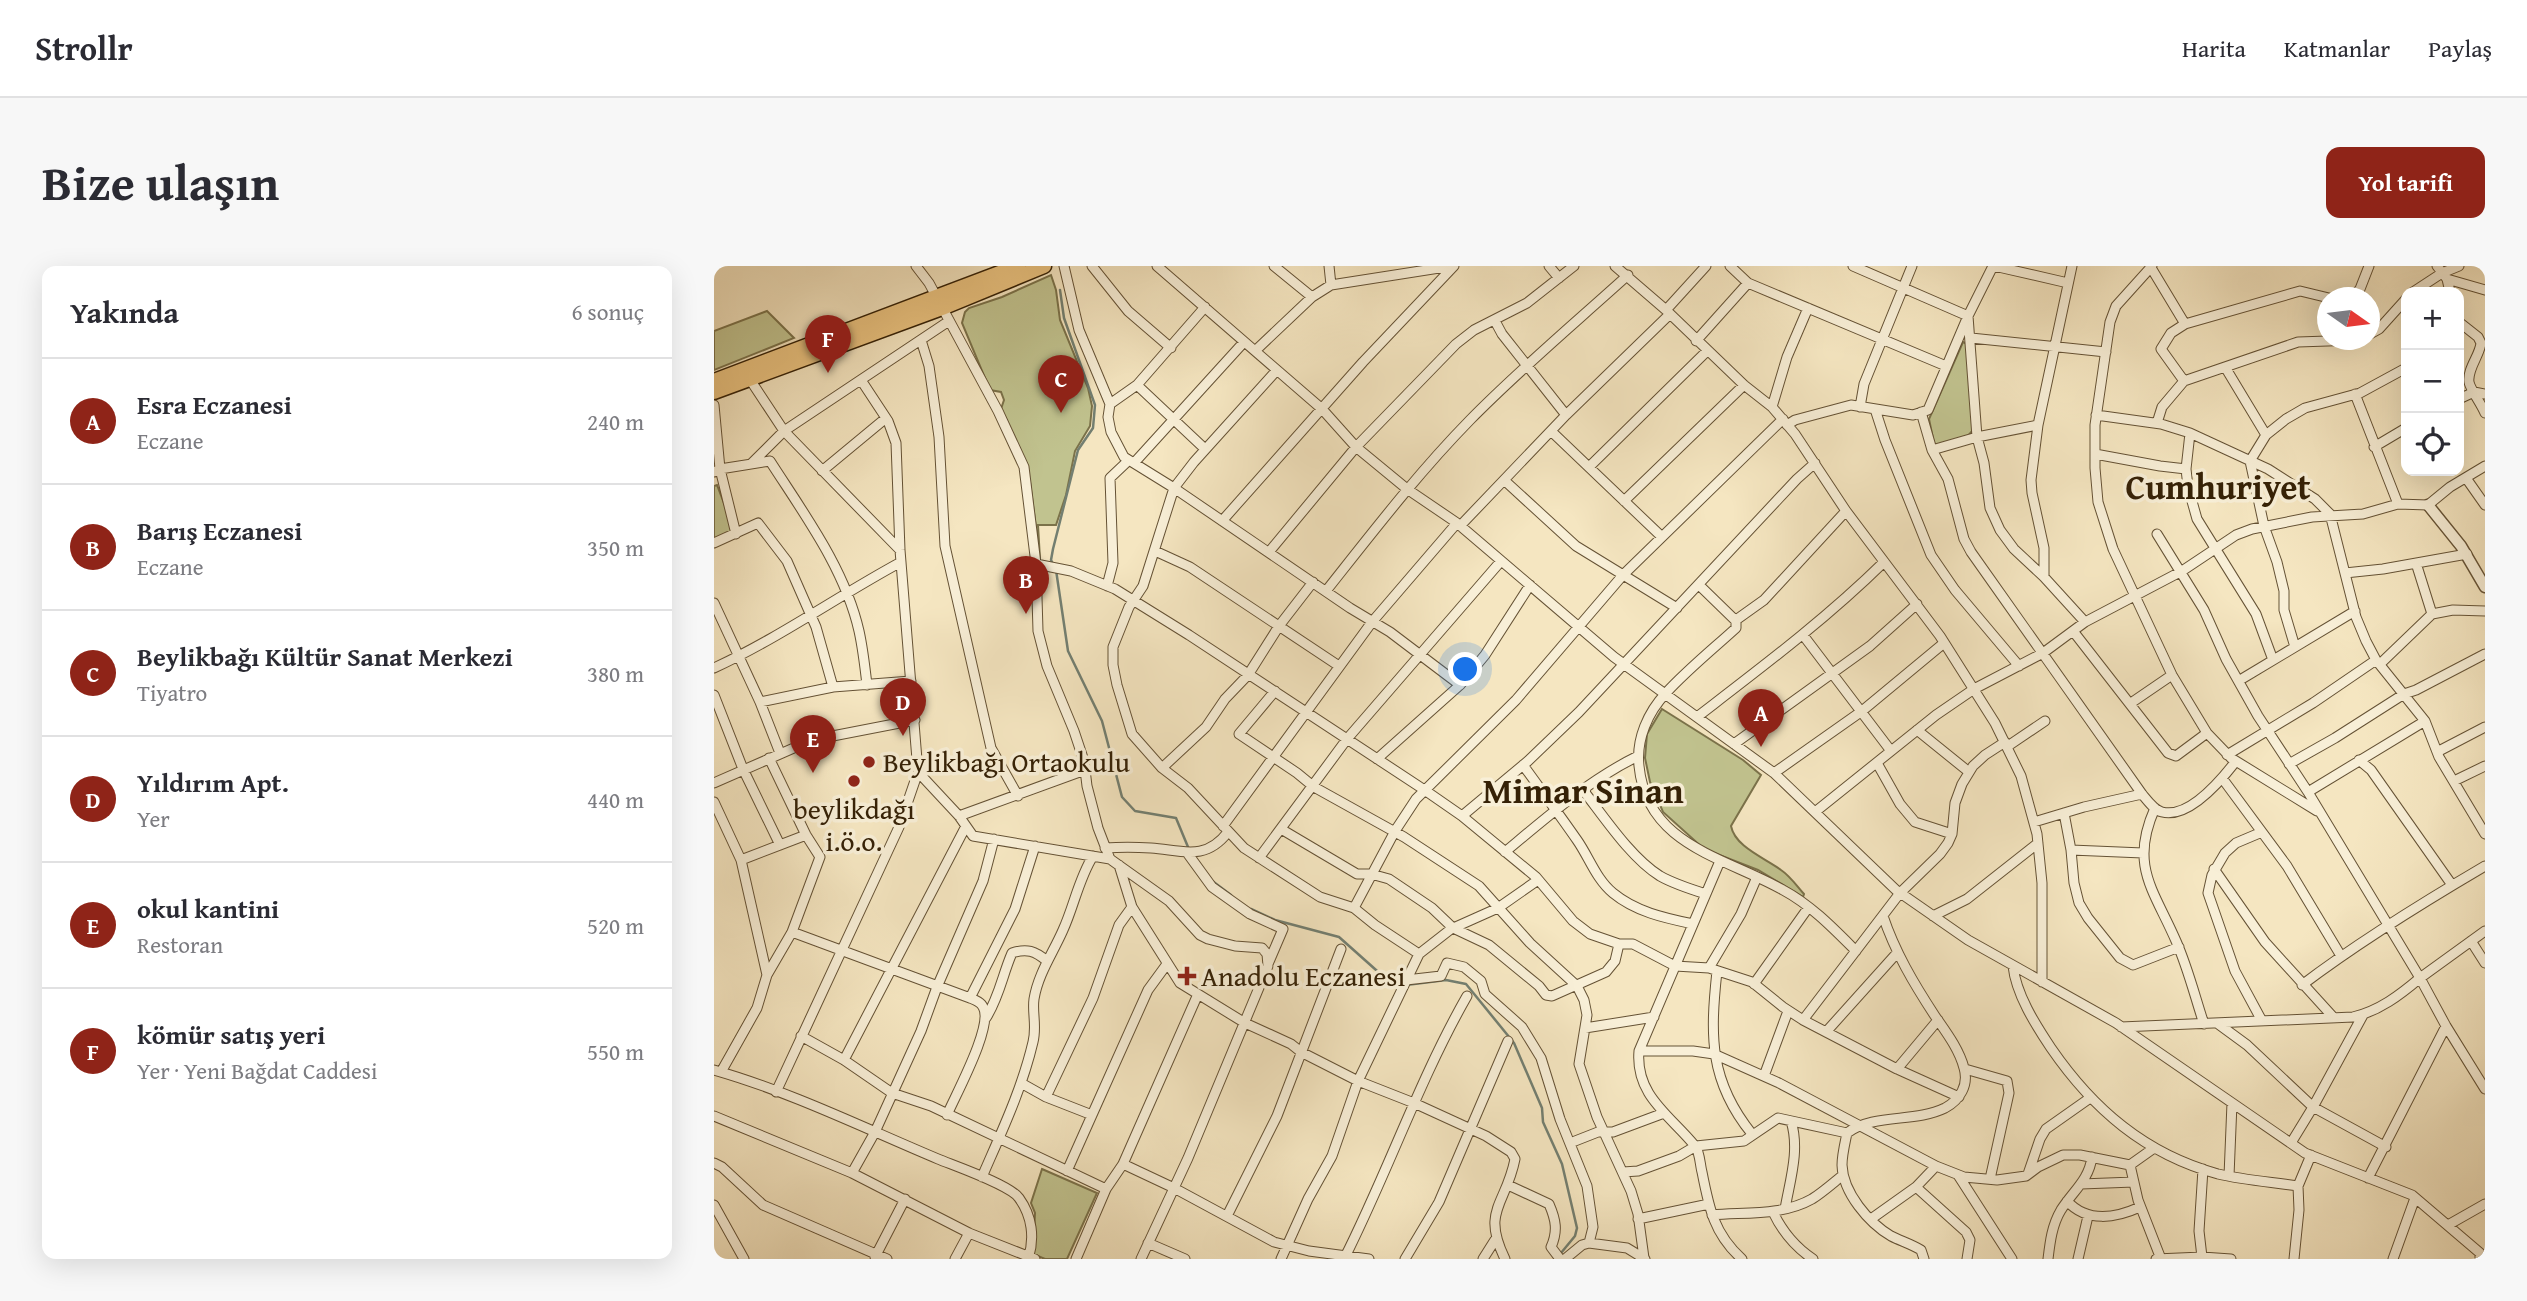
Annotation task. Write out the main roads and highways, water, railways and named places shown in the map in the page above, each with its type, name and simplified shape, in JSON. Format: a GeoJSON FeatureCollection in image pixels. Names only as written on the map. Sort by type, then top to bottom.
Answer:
{"type":"FeatureCollection","features":[{"type":"Feature","properties":{"kind":"main road"},"geometry":{"type":"LineString","coordinates":[[714,381],[942,309],[1018,266]]}},
{"type":"Feature","properties":{"kind":"main road"},"geometry":{"type":"LineString","coordinates":[[714,392],[942,309],[1044,266]]}},
{"type":"Feature","properties":{"kind":"waterway"},"geometry":{"type":"LineString","coordinates":[[1053,564],[1053,549],[1078,450],[1093,428],[1095,405],[1064,318],[1060,290]]}},
{"type":"Feature","properties":{"kind":"waterway"},"geometry":{"type":"LineString","coordinates":[[1056,570],[1068,651],[1102,721],[1122,797],[1135,811],[1176,818],[1188,847]]}},
{"type":"Feature","properties":{"kind":"waterway"},"geometry":{"type":"LineString","coordinates":[[1211,880],[1231,895]]}},
{"type":"Feature","properties":{"kind":"waterway"},"geometry":{"type":"LineString","coordinates":[[1251,909],[1275,920],[1339,937],[1394,986],[1400,986]]}},
{"type":"Feature","properties":{"kind":"waterway"},"geometry":{"type":"LineString","coordinates":[[1406,985],[1446,980],[1466,984],[1514,1043],[1542,1108],[1543,1122],[1562,1164],[1577,1228],[1575,1236],[1561,1253]]}},
{"type":"Feature","properties":{"kind":"place","name":"kömür satış yeri"},"geometry":{"type":"Point","coordinates":[828,373]}},
{"type":"Feature","properties":{"kind":"place","name":"Beylikbağı Kültür Sanat Merkezi"},"geometry":{"type":"Point","coordinates":[1061,413]}},
{"type":"Feature","properties":{"kind":"place","name":"Barış Eczanesi"},"geometry":{"type":"Point","coordinates":[1026,614]}},
{"type":"Feature","properties":{"kind":"place","name":"Yıldırım Apt."},"geometry":{"type":"Point","coordinates":[903,736]}},
{"type":"Feature","properties":{"kind":"place","name":"Esra Eczanesi"},"geometry":{"type":"Point","coordinates":[1761,747]}},
{"type":"Feature","properties":{"kind":"place","name":"Beylikbağı Ortaokulu"},"geometry":{"type":"Point","coordinates":[869,762]}},
{"type":"Feature","properties":{"kind":"place","name":"okul kantini"},"geometry":{"type":"Point","coordinates":[813,773]}},
{"type":"Feature","properties":{"kind":"place","name":"beylikdağı i.ö.o."},"geometry":{"type":"Point","coordinates":[854,781]}},
{"type":"Feature","properties":{"kind":"place","name":"Anadolu Eczanesi"},"geometry":{"type":"Point","coordinates":[1187,976]}},
{"type":"Feature","properties":{"kind":"district","name":"Cumhuriyet"},"geometry":{"type":"Point","coordinates":[2218,487]}},
{"type":"Feature","properties":{"kind":"district","name":"Mimar Sinan"},"geometry":{"type":"Point","coordinates":[1583,791]}}]}
